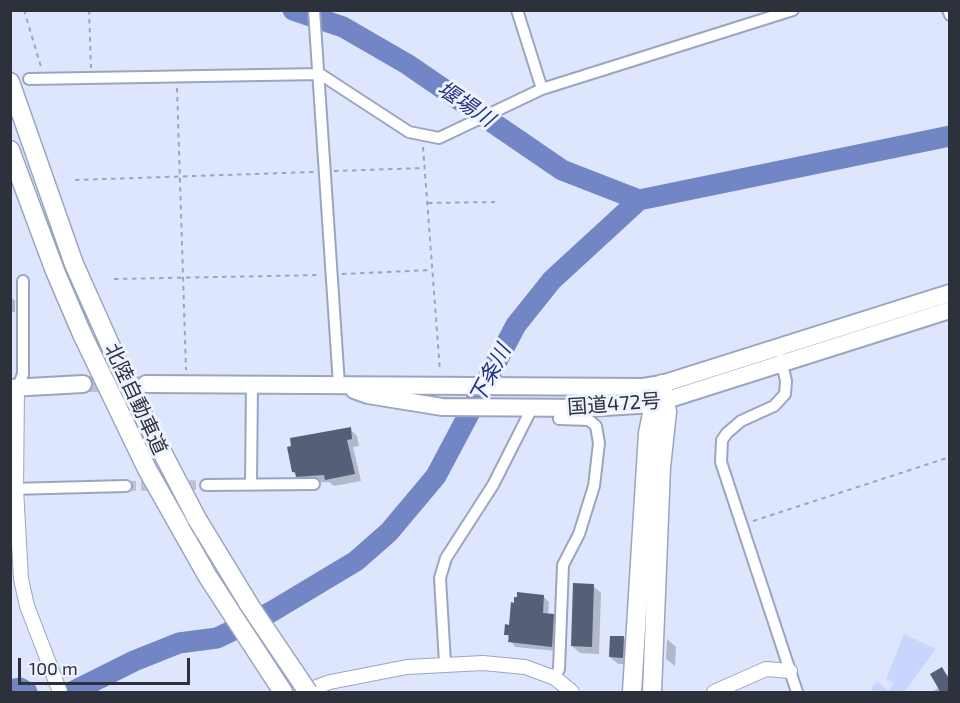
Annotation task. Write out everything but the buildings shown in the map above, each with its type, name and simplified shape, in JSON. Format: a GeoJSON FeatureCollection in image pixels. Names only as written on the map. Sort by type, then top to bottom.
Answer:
{"type":"FeatureCollection","features":[{"type":"Feature","properties":{"kind":"highway","name":"北陸自動車道"},"geometry":{"type":"LineString","coordinates":[[20,81],[74,264],[133,396],[197,519],[308,693]]}},
{"type":"Feature","properties":{"kind":"highway","name":"北陸自動車道"},"geometry":{"type":"LineString","coordinates":[[10,150],[77,324],[173,521],[283,693]]}},
{"type":"Feature","properties":{"kind":"highway","name":"国道472号"},"geometry":{"type":"LineString","coordinates":[[339,385],[368,395],[441,407],[560,408],[661,397],[950,293]]}},
{"type":"Feature","properties":{"kind":"highway","name":"国道472号"},"geometry":{"type":"LineString","coordinates":[[780,356],[950,309]]}},
{"type":"Feature","properties":{"kind":"highway"},"geometry":{"type":"LineString","coordinates":[[14,388],[83,384]]}},
{"type":"Feature","properties":{"kind":"highway","name":"国道472号"},"geometry":{"type":"LineString","coordinates":[[146,384],[643,387],[661,397]]}},
{"type":"Feature","properties":{"kind":"highway"},"geometry":{"type":"LineString","coordinates":[[632,693],[648,433],[661,397]]}},
{"type":"Feature","properties":{"kind":"highway"},"geometry":{"type":"LineString","coordinates":[[652,693],[661,397]]}},
{"type":"Feature","properties":{"kind":"highway"},"geometry":{"type":"LineString","coordinates":[[173,521],[203,580],[274,693]]}},
{"type":"Feature","properties":{"kind":"highway"},"geometry":{"type":"LineString","coordinates":[[280,652],[313,693]]}},
{"type":"Feature","properties":{"kind":"street"},"geometry":{"type":"LineString","coordinates":[[314,10],[339,385]]}},
{"type":"Feature","properties":{"kind":"street"},"geometry":{"type":"LineString","coordinates":[[517,10],[542,89]]}},
{"type":"Feature","properties":{"kind":"street"},"geometry":{"type":"LineString","coordinates":[[20,81],[45,78],[320,74],[409,132],[439,138],[462,125],[542,89],[793,10]]}},
{"type":"Feature","properties":{"kind":"street"},"geometry":{"type":"LineString","coordinates":[[948,10],[950,15]]}},
{"type":"Feature","properties":{"kind":"street"},"geometry":{"type":"LineString","coordinates":[[10,282],[26,281],[23,374],[14,388],[13,489],[17,588],[60,693]]}},
{"type":"Feature","properties":{"kind":"street"},"geometry":{"type":"LineString","coordinates":[[780,356],[786,387],[780,400],[765,411],[733,427],[722,440],[721,462],[797,693]]}},
{"type":"Feature","properties":{"kind":"street"},"geometry":{"type":"LineString","coordinates":[[251,485],[252,383]]}},
{"type":"Feature","properties":{"kind":"street"},"geometry":{"type":"LineString","coordinates":[[445,663],[440,578],[446,558],[493,485],[532,408]]}},
{"type":"Feature","properties":{"kind":"street"},"geometry":{"type":"LineString","coordinates":[[555,678],[559,669],[563,565],[579,534],[594,486],[599,443],[596,426],[589,420],[559,418],[560,408]]}},
{"type":"Feature","properties":{"kind":"street"},"geometry":{"type":"LineString","coordinates":[[206,485],[314,484]]}},
{"type":"Feature","properties":{"kind":"street"},"geometry":{"type":"LineString","coordinates":[[13,489],[126,486]]}},
{"type":"Feature","properties":{"kind":"street"},"geometry":{"type":"LineString","coordinates":[[303,693],[330,682],[407,667],[445,663],[483,663],[525,667],[555,678],[572,693]]}},
{"type":"Feature","properties":{"kind":"street"},"geometry":{"type":"LineString","coordinates":[[714,693],[766,669],[790,671]]}},
{"type":"Feature","properties":{"kind":"path"},"geometry":{"type":"LineString","coordinates":[[24,10],[45,78]]}},
{"type":"Feature","properties":{"kind":"path"},"geometry":{"type":"LineString","coordinates":[[89,10],[91,78]]}},
{"type":"Feature","properties":{"kind":"path"},"geometry":{"type":"LineString","coordinates":[[177,76],[186,384]]}},
{"type":"Feature","properties":{"kind":"path"},"geometry":{"type":"LineString","coordinates":[[422,135],[432,270],[449,385]]}},
{"type":"Feature","properties":{"kind":"path"},"geometry":{"type":"LineString","coordinates":[[75,180],[424,168]]}},
{"type":"Feature","properties":{"kind":"path"},"geometry":{"type":"LineString","coordinates":[[427,203],[495,202]]}},
{"type":"Feature","properties":{"kind":"path"},"geometry":{"type":"LineString","coordinates":[[114,279],[432,270]]}},
{"type":"Feature","properties":{"kind":"path"},"geometry":{"type":"LineString","coordinates":[[741,524],[950,457]]}},
{"type":"Feature","properties":{"kind":"shaded area"},"geometry":{"type":"Polygon","coordinates":[[[904,634],[936,649],[904,692],[875,692],[871,688],[878,681],[888,691],[894,683],[886,679],[904,634]]]}},
{"type":"Feature","properties":{"kind":"waterway","name":"堰場川"},"geometry":{"type":"LineString","coordinates":[[293,10],[343,27],[407,64],[562,170],[639,200]]}},
{"type":"Feature","properties":{"kind":"waterway","name":"下条川"},"geometry":{"type":"LineString","coordinates":[[72,692],[134,661],[179,643],[217,638],[271,612],[356,561],[389,532],[436,476],[516,325],[552,280],[639,200],[950,136]]}},
{"type":"Feature","properties":{"kind":"waterway","name":"下条川"},"geometry":{"type":"LineString","coordinates":[[19,692],[20,688]]}},
{"type":"Feature","properties":{"kind":"waterway","name":"下条川"},"geometry":{"type":"LineString","coordinates":[[10,690],[20,688],[27,692]]}},
{"type":"Feature","properties":{"kind":"tunnel"},"geometry":{"type":"LineString","coordinates":[[83,384],[139,384]]}},
{"type":"Feature","properties":{"kind":"tunnel"},"geometry":{"type":"LineString","coordinates":[[126,486],[206,485]]}}]}
